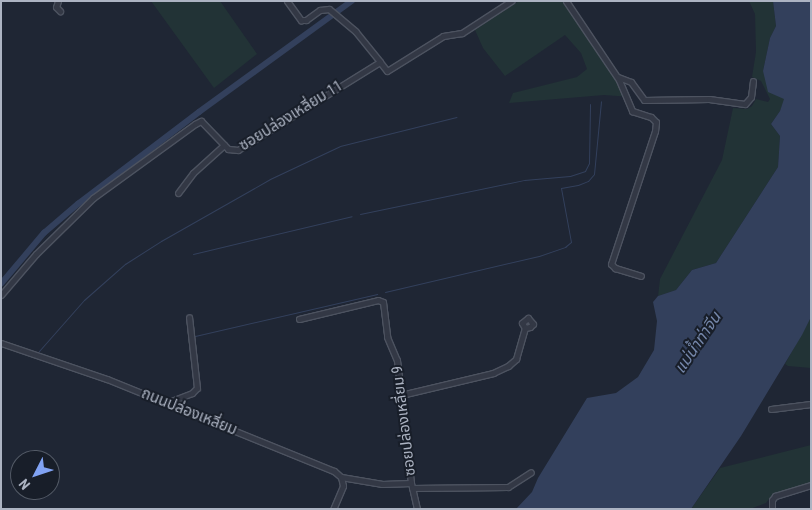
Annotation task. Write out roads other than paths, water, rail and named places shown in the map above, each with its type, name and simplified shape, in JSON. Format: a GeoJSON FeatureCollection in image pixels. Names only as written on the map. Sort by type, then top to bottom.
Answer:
{"type":"FeatureCollection","features":[{"type":"Feature","properties":{"kind":"street"},"geometry":{"type":"LineString","coordinates":[[58,1],[56,7],[60,12]]}},
{"type":"Feature","properties":{"kind":"street"},"geometry":{"type":"LineString","coordinates":[[287,1],[302,20],[306,20],[320,10],[329,9],[356,32],[388,71],[443,36],[462,33],[511,1]]}},
{"type":"Feature","properties":{"kind":"street"},"geometry":{"type":"LineString","coordinates":[[566,1],[618,77],[632,110],[653,118],[656,125],[612,264],[614,268],[641,276]]}},
{"type":"Feature","properties":{"kind":"street","name":"ซอยปล่องเหลี่ยม 11"},"geometry":{"type":"LineString","coordinates":[[1,295],[36,254],[94,198],[182,132],[201,121],[224,145],[233,151],[238,150],[380,62]]}},
{"type":"Feature","properties":{"kind":"street"},"geometry":{"type":"LineString","coordinates":[[618,77],[631,82],[644,100],[709,99],[745,104],[751,97],[753,81]]}},
{"type":"Feature","properties":{"kind":"street"},"geometry":{"type":"LineString","coordinates":[[178,193],[193,174],[224,145]]}},
{"type":"Feature","properties":{"kind":"street","name":"ซอยปล่องเหลี่ยม 9"},"geometry":{"type":"LineString","coordinates":[[299,320],[381,300],[387,337],[397,360],[412,486],[417,509]]}},
{"type":"Feature","properties":{"kind":"street"},"geometry":{"type":"LineString","coordinates":[[166,403],[192,393],[197,388],[189,317]]}},
{"type":"Feature","properties":{"kind":"street"},"geometry":{"type":"LineString","coordinates":[[401,395],[493,373],[508,366],[516,359],[525,328]]}},
{"type":"Feature","properties":{"kind":"street","name":"ถนนปล่องเหลี่ยม"},"geometry":{"type":"LineString","coordinates":[[1,343],[107,379],[314,462],[341,476],[376,483],[412,486],[508,487],[531,472]]}},
{"type":"Feature","properties":{"kind":"street"},"geometry":{"type":"LineString","coordinates":[[771,409],[811,404]]}},
{"type":"Feature","properties":{"kind":"street"},"geometry":{"type":"LineString","coordinates":[[333,509],[343,486],[341,476]]}},
{"type":"Feature","properties":{"kind":"street"},"geometry":{"type":"LineString","coordinates":[[772,509],[772,500],[775,496],[811,485]]}},
{"type":"Feature","properties":{"kind":"water","name":"แม่น้ำท่าจีน"},"geometry":{"type":"Polygon","coordinates":[[[773,1],[811,1],[811,317],[802,335],[741,436],[691,509],[516,509],[532,492],[538,478],[587,398],[616,393],[638,377],[654,350],[657,321],[653,302],[658,296],[676,290],[692,270],[716,263],[778,167],[780,136],[771,124],[780,111],[784,99],[768,92],[763,71],[770,38],[776,26],[773,1]]]}},
{"type":"Feature","properties":{"kind":"waterway"},"geometry":{"type":"LineString","coordinates":[[1,284],[44,233],[78,204],[199,112],[352,1]]}},
{"type":"Feature","properties":{"kind":"waterway"},"geometry":{"type":"LineString","coordinates":[[385,292],[539,256],[565,247],[571,242],[561,188],[588,181],[594,174],[601,101]]}},
{"type":"Feature","properties":{"kind":"waterway"},"geometry":{"type":"LineString","coordinates":[[360,214],[524,180],[570,176],[585,171],[589,163],[590,104]]}},
{"type":"Feature","properties":{"kind":"waterway"},"geometry":{"type":"LineString","coordinates":[[39,351],[84,300],[125,264],[161,241],[270,179],[340,146],[456,117]]}},
{"type":"Feature","properties":{"kind":"waterway"},"geometry":{"type":"LineString","coordinates":[[193,254],[352,216]]}},
{"type":"Feature","properties":{"kind":"waterway"},"geometry":{"type":"LineString","coordinates":[[195,336],[377,294]]}}]}
